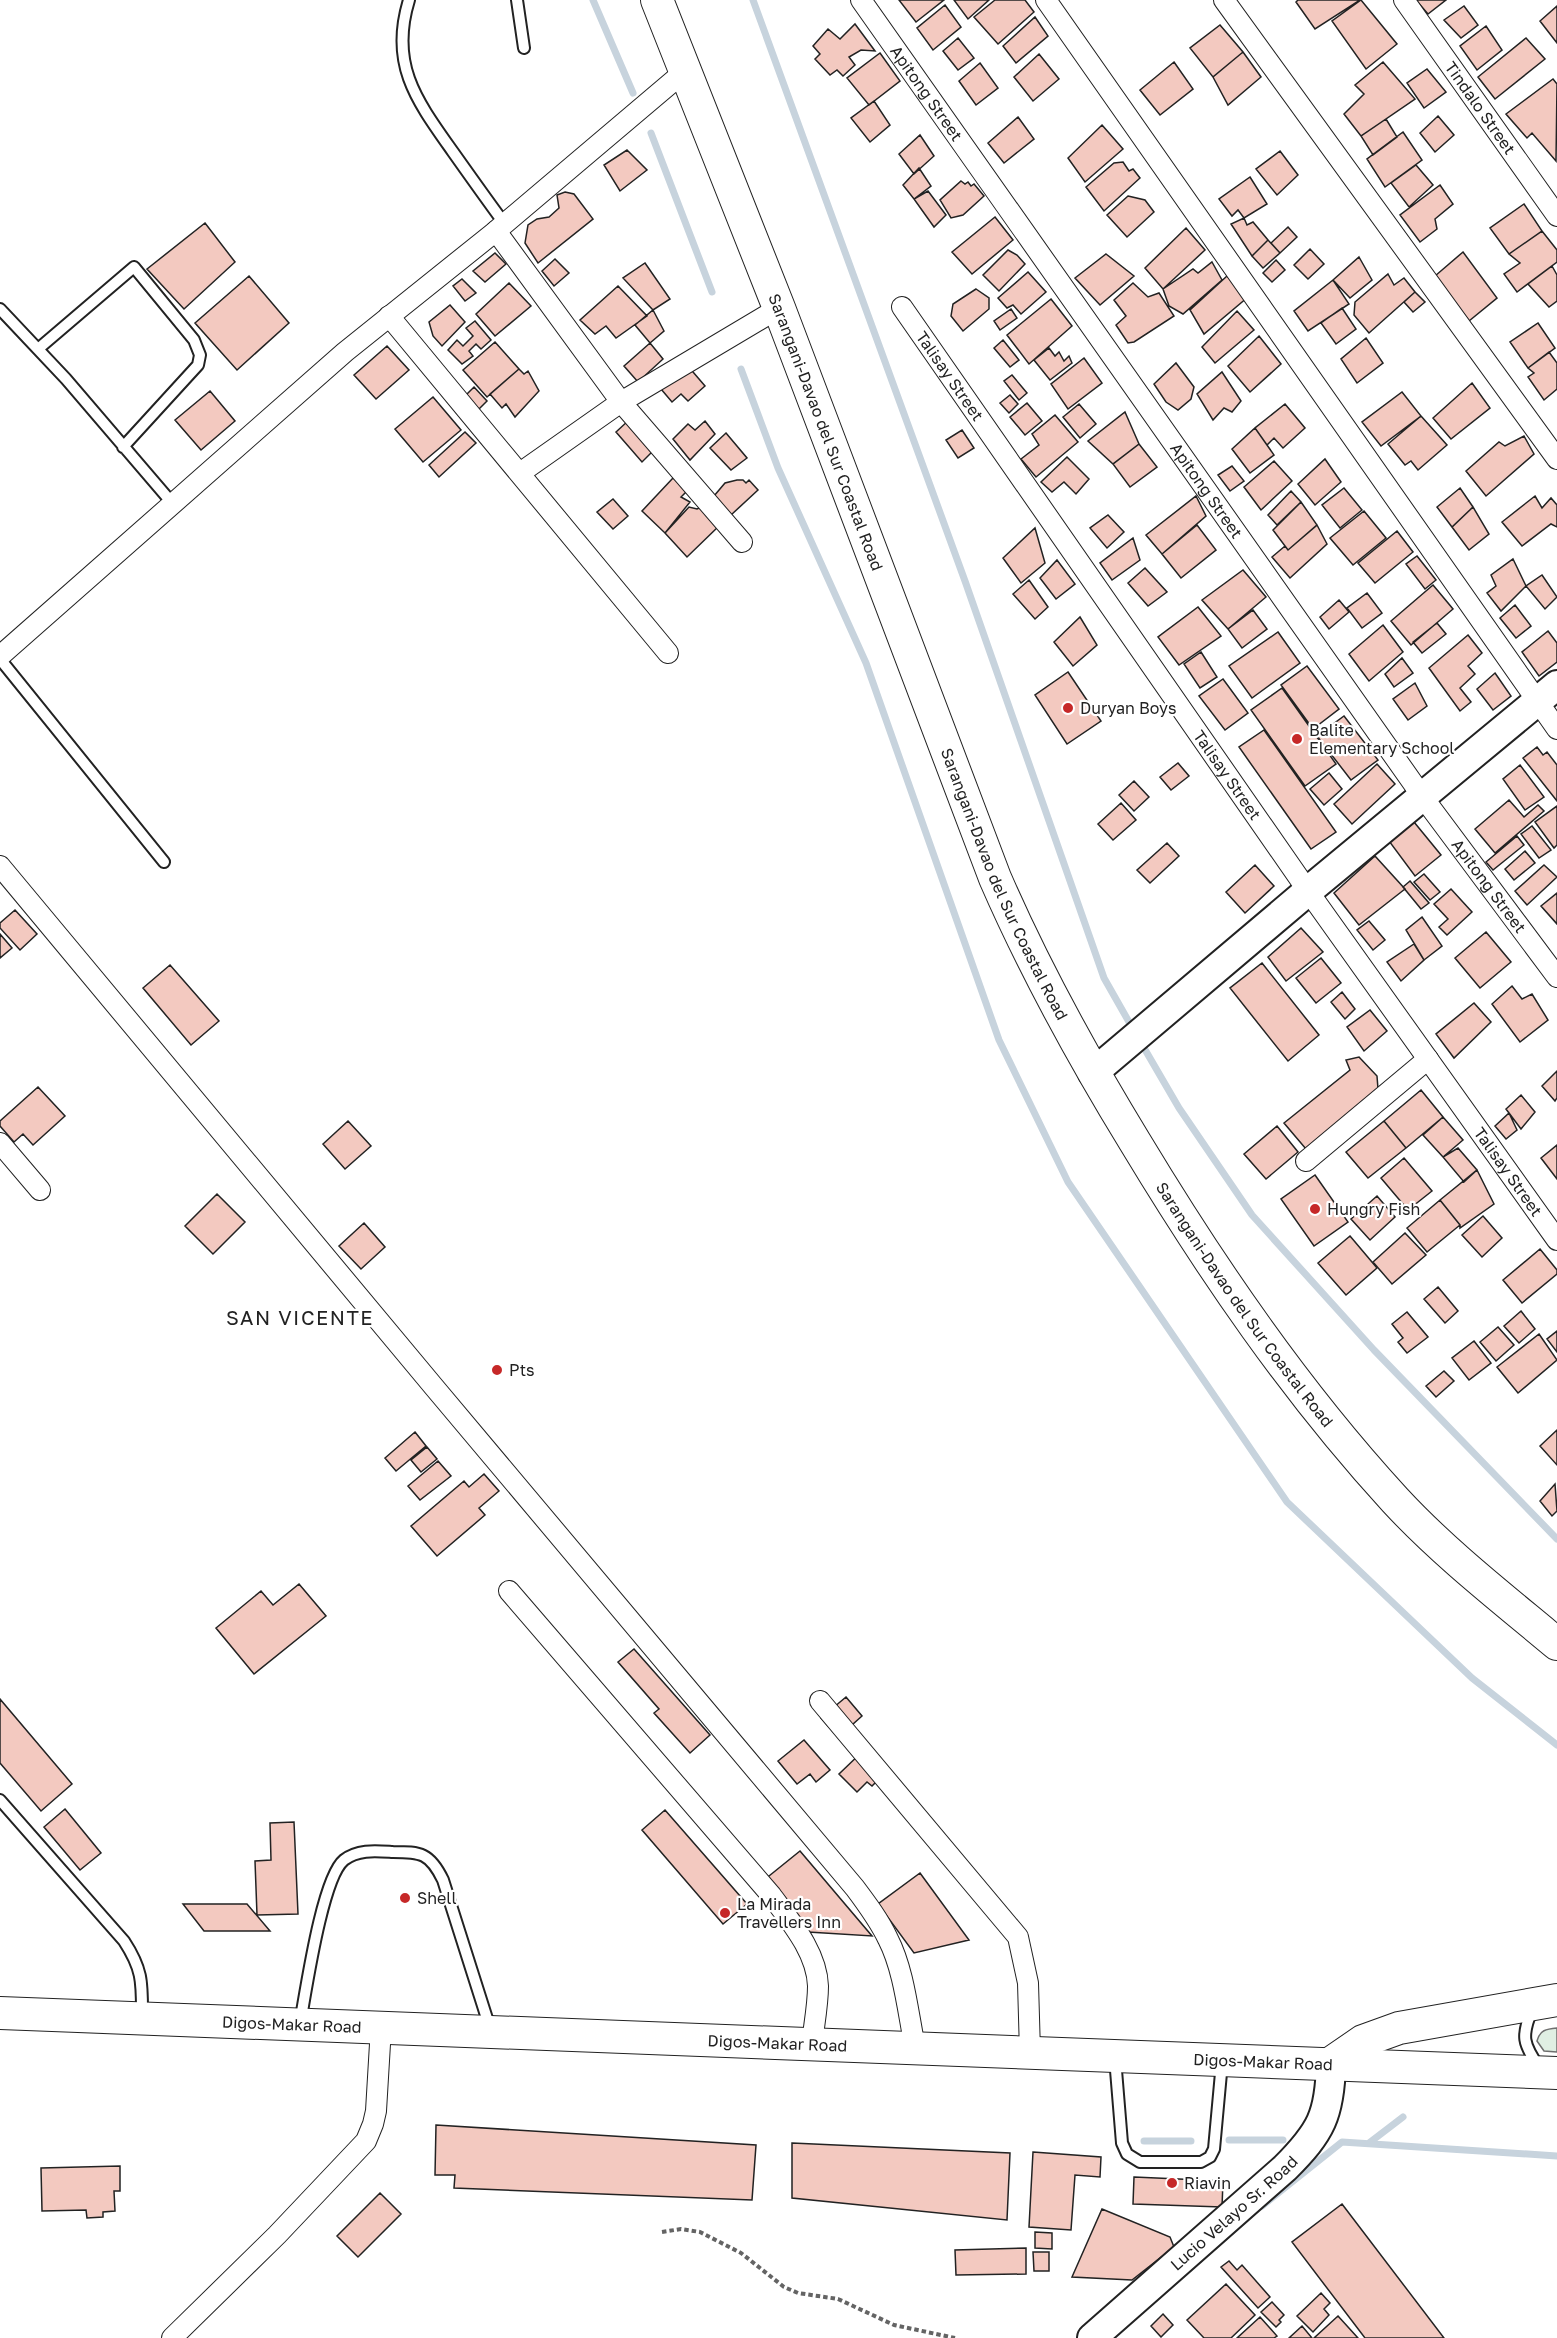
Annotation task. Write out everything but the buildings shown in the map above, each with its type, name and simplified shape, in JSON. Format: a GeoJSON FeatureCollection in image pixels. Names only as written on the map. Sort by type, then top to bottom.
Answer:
{"type":"FeatureCollection","features":[{"type":"Feature","properties":{"kind":"main road","name":"Sarangani-Davao del Sur Coastal Road"},"geometry":{"type":"LineString","coordinates":[[657,0],[779,308],[995,878],[1019,933],[1093,1073],[1182,1221],[1277,1356],[1336,1432],[1397,1502],[1478,1578],[1557,1644]]}},
{"type":"Feature","properties":{"kind":"main road"},"geometry":{"type":"LineString","coordinates":[[1331,2063],[1363,2041],[1399,2028],[1545,2002]]}},
{"type":"Feature","properties":{"kind":"main road","name":"Digos-Makar Road"},"geometry":{"type":"LineString","coordinates":[[0,2013],[1550,2072]]}},
{"type":"Feature","properties":{"kind":"street","name":"Apitong Street"},"geometry":{"type":"LineString","coordinates":[[861,0],[1422,796],[1557,977]]}},
{"type":"Feature","properties":{"kind":"street"},"geometry":{"type":"LineString","coordinates":[[1046,0],[1547,693],[1557,729]]}},
{"type":"Feature","properties":{"kind":"street"},"geometry":{"type":"LineString","coordinates":[[1224,0],[1557,459]]}},
{"type":"Feature","properties":{"kind":"street","name":"Tindalo Street"},"geometry":{"type":"LineString","coordinates":[[1404,0],[1557,216]]}},
{"type":"Feature","properties":{"kind":"street"},"geometry":{"type":"LineString","coordinates":[[0,657],[389,316],[500,227],[685,71]]}},
{"type":"Feature","properties":{"kind":"street"},"geometry":{"type":"LineString","coordinates":[[500,227],[621,402],[742,542]]}},
{"type":"Feature","properties":{"kind":"street","name":"Talisay Street"},"geometry":{"type":"LineString","coordinates":[[902,307],[1308,891],[1557,1240]]}},
{"type":"Feature","properties":{"kind":"street"},"geometry":{"type":"LineString","coordinates":[[520,473],[621,402],[779,308]]}},
{"type":"Feature","properties":{"kind":"street"},"geometry":{"type":"LineString","coordinates":[[389,316],[668,653]]}},
{"type":"Feature","properties":{"kind":"street"},"geometry":{"type":"LineString","coordinates":[[1093,1073],[1547,693]]}},
{"type":"Feature","properties":{"kind":"street"},"geometry":{"type":"LineString","coordinates":[[0,866],[855,1888],[890,1941],[903,1986],[915,2047]]}},
{"type":"Feature","properties":{"kind":"street"},"geometry":{"type":"LineString","coordinates":[[1306,1161],[1428,1059]]}},
{"type":"Feature","properties":{"kind":"street"},"geometry":{"type":"LineString","coordinates":[[0,1143],[40,1190]]}},
{"type":"Feature","properties":{"kind":"street"},"geometry":{"type":"LineString","coordinates":[[509,1591],[771,1895],[791,1922],[806,1946],[816,1970],[818,1987],[812,2043]]}},
{"type":"Feature","properties":{"kind":"street"},"geometry":{"type":"LineString","coordinates":[[820,1701],[1018,1937],[1028,1983],[1030,2052]]}},
{"type":"Feature","properties":{"kind":"street"},"geometry":{"type":"LineString","coordinates":[[172,2338],[277,2235],[366,2141],[374,2124],[376,2111],[381,2027]]}},
{"type":"Feature","properties":{"kind":"street","name":"Lucio Velayo Sr. Road"},"geometry":{"type":"LineString","coordinates":[[1092,2338],[1305,2148],[1318,2130],[1326,2111],[1331,2063]]}},
{"type":"Feature","properties":{"kind":"lane"},"geometry":{"type":"LineString","coordinates":[[409,0],[402,24],[404,62],[413,92],[500,227]]}},
{"type":"Feature","properties":{"kind":"lane"},"geometry":{"type":"LineString","coordinates":[[517,0],[524,48]]}},
{"type":"Feature","properties":{"kind":"lane"},"geometry":{"type":"LineString","coordinates":[[38,349],[134,267],[194,340],[200,355],[198,365],[123,447]]}},
{"type":"Feature","properties":{"kind":"lane"},"geometry":{"type":"LineString","coordinates":[[0,309],[38,349],[173,504]]}},
{"type":"Feature","properties":{"kind":"lane"},"geometry":{"type":"LineString","coordinates":[[0,657],[164,862]]}},
{"type":"Feature","properties":{"kind":"lane"},"geometry":{"type":"LineString","coordinates":[[0,1800],[124,1941],[136,1960],[141,1977],[142,2018]]}},
{"type":"Feature","properties":{"kind":"lane"},"geometry":{"type":"LineString","coordinates":[[300,2024],[326,1891],[336,1869],[343,1861],[365,1851],[414,1852],[424,1854],[433,1861],[443,1880],[491,2031]]}},
{"type":"Feature","properties":{"kind":"lane"},"geometry":{"type":"LineString","coordinates":[[1545,2002],[1524,2032],[1525,2041],[1550,2072]]}},
{"type":"Feature","properties":{"kind":"lane"},"geometry":{"type":"LineString","coordinates":[[1114,2055],[1124,2148],[1133,2159],[1150,2163],[1201,2162],[1210,2157],[1214,2149],[1223,2059]]}},
{"type":"Feature","properties":{"kind":"path"},"geometry":{"type":"LineString","coordinates":[[662,2232],[681,2229],[700,2232],[741,2253],[784,2287],[798,2293],[838,2299],[894,2325],[955,2338]]}},
{"type":"Feature","properties":{"kind":"green space"},"geometry":{"type":"Polygon","coordinates":[[[1557,2028],[1557,2052],[1544,2051],[1537,2041],[1540,2034],[1557,2028]]]}},
{"type":"Feature","properties":{"kind":"waterway"},"geometry":{"type":"LineString","coordinates":[[593,0],[633,93]]}},
{"type":"Feature","properties":{"kind":"waterway"},"geometry":{"type":"LineString","coordinates":[[753,0],[965,581],[1104,978],[1133,1029]]}},
{"type":"Feature","properties":{"kind":"waterway"},"geometry":{"type":"LineString","coordinates":[[651,133],[712,292]]}},
{"type":"Feature","properties":{"kind":"waterway"},"geometry":{"type":"LineString","coordinates":[[741,369],[778,468],[866,663],[999,1040],[1068,1182],[1287,1502],[1472,1678],[1557,1745]]}},
{"type":"Feature","properties":{"kind":"waterway"},"geometry":{"type":"LineString","coordinates":[[1140,1041],[1179,1108],[1252,1215],[1374,1350],[1557,1539]]}},
{"type":"Feature","properties":{"kind":"waterway"},"geometry":{"type":"LineString","coordinates":[[1369,2143],[1403,2117]]}},
{"type":"Feature","properties":{"kind":"waterway"},"geometry":{"type":"LineString","coordinates":[[1229,2140],[1283,2140]]}},
{"type":"Feature","properties":{"kind":"waterway"},"geometry":{"type":"LineString","coordinates":[[1144,2141],[1191,2141]]}},
{"type":"Feature","properties":{"kind":"waterway"},"geometry":{"type":"LineString","coordinates":[[1262,2206],[1342,2142],[1557,2156]]}},
{"type":"Feature","properties":{"kind":"place","name":"Duryan Boys"},"geometry":{"type":"Point","coordinates":[1068,708]}},
{"type":"Feature","properties":{"kind":"place","name":"Balite Elementary School"},"geometry":{"type":"Point","coordinates":[1297,739]}},
{"type":"Feature","properties":{"kind":"place","name":"Hungry Fish"},"geometry":{"type":"Point","coordinates":[1315,1209]}},
{"type":"Feature","properties":{"kind":"place","name":"Pts"},"geometry":{"type":"Point","coordinates":[497,1370]}},
{"type":"Feature","properties":{"kind":"place","name":"Shell"},"geometry":{"type":"Point","coordinates":[405,1898]}},
{"type":"Feature","properties":{"kind":"place","name":"La Mirada Travellers Inn"},"geometry":{"type":"Point","coordinates":[725,1913]}},
{"type":"Feature","properties":{"kind":"place","name":"Riavin"},"geometry":{"type":"Point","coordinates":[1172,2183]}},
{"type":"Feature","properties":{"kind":"district","name":"SAN VICENTE"},"geometry":{"type":"Point","coordinates":[300,1318]}}]}
